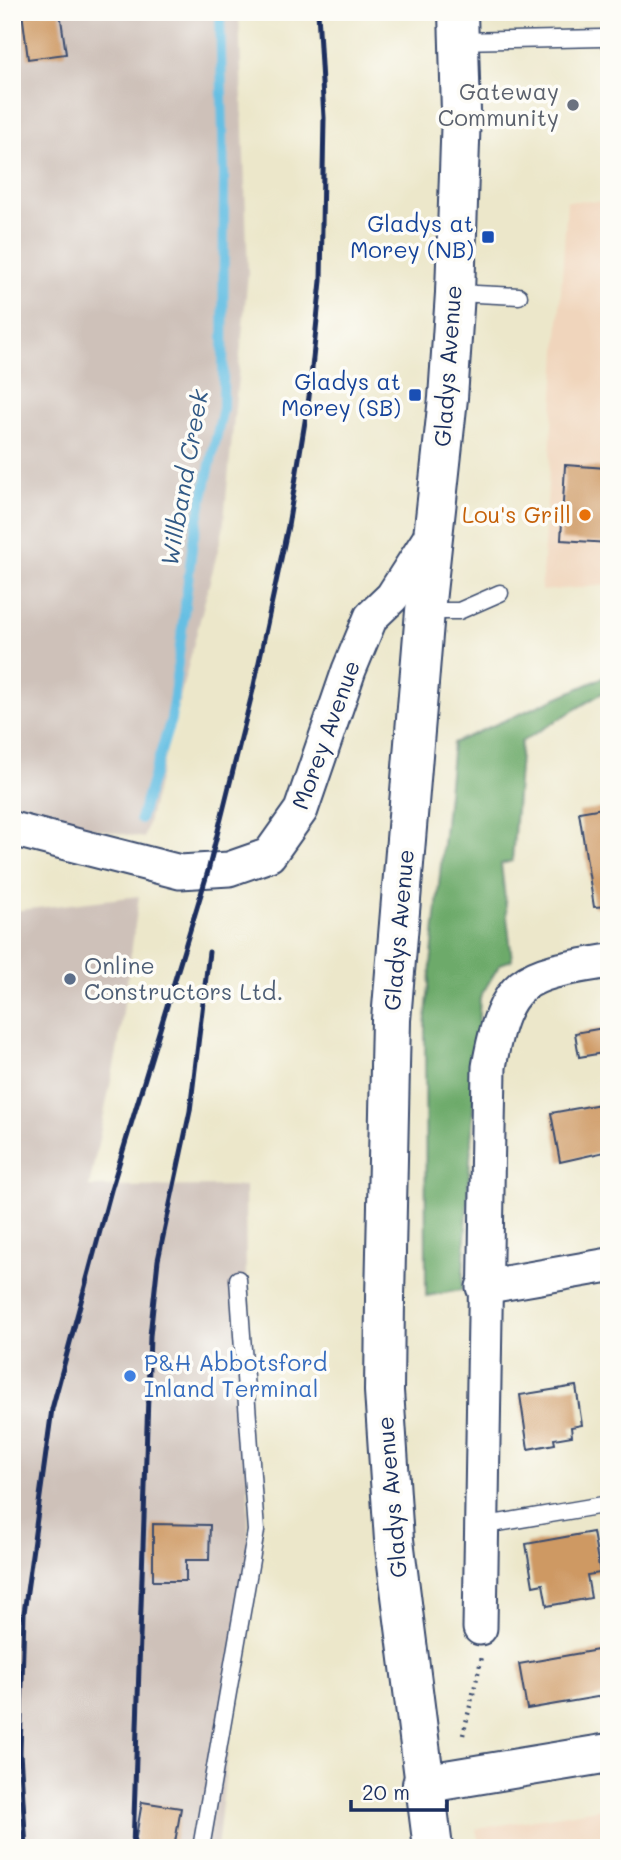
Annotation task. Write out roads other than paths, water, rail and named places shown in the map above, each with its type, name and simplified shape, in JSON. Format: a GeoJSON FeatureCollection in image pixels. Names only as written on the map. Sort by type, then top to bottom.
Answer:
{"type":"FeatureCollection","features":[{"type":"Feature","properties":{"kind":"main road","name":"Gladys Avenue"},"geometry":{"type":"LineString","coordinates":[[433,1848],[422,1784],[394,1540],[384,1378],[391,1020],[425,611],[448,398],[461,111],[459,27]]}},
{"type":"Feature","properties":{"kind":"main road"},"geometry":{"type":"LineString","coordinates":[[422,1784],[609,1753]]}},
{"type":"Feature","properties":{"kind":"street","name":"Morey Avenue"},"geometry":{"type":"LineString","coordinates":[[12,829],[180,872],[229,869],[269,855],[301,810],[349,670],[371,617],[392,597],[433,533]]}},
{"type":"Feature","properties":{"kind":"street"},"geometry":{"type":"LineString","coordinates":[[480,1628],[483,1287],[489,1067],[496,1024],[519,988],[538,975],[609,961]]}},
{"type":"Feature","properties":{"kind":"street"},"geometry":{"type":"LineString","coordinates":[[483,1287],[609,1265]]}},
{"type":"Feature","properties":{"kind":"lane"},"geometry":{"type":"LineString","coordinates":[[459,27],[607,41]]}},
{"type":"Feature","properties":{"kind":"lane"},"geometry":{"type":"LineString","coordinates":[[454,293],[519,296]]}},
{"type":"Feature","properties":{"kind":"lane"},"geometry":{"type":"LineString","coordinates":[[425,611],[459,611],[500,593]]}},
{"type":"Feature","properties":{"kind":"lane"},"geometry":{"type":"LineString","coordinates":[[201,1848],[256,1531],[238,1279]]}},
{"type":"Feature","properties":{"kind":"lane"},"geometry":{"type":"LineString","coordinates":[[480,1526],[609,1504]]}},
{"type":"Feature","properties":{"kind":"waterway","name":"Willband Creek"},"geometry":{"type":"LineString","coordinates":[[140,819],[171,719],[193,540],[223,408],[224,175],[220,12]]}},
{"type":"Feature","properties":{"kind":"railway"},"geometry":{"type":"LineString","coordinates":[[26,1848],[20,1753],[24,1613],[52,1409],[111,1190],[208,871],[253,690],[288,526],[309,397],[321,281],[324,118],[318,12]]}},
{"type":"Feature","properties":{"kind":"railway"},"geometry":{"type":"LineString","coordinates":[[133,1848],[150,1336],[158,1260],[190,1111],[209,952]]}},
{"type":"Feature","properties":{"kind":"place","name":"Gateway Community"},"geometry":{"type":"Point","coordinates":[573,105]}},
{"type":"Feature","properties":{"kind":"place","name":"Gladys at Morey (NB)"},"geometry":{"type":"Point","coordinates":[488,237]}},
{"type":"Feature","properties":{"kind":"place","name":"Gladys at Morey (SB)"},"geometry":{"type":"Point","coordinates":[415,395]}},
{"type":"Feature","properties":{"kind":"place","name":"Lou's Grill"},"geometry":{"type":"Point","coordinates":[585,515]}},
{"type":"Feature","properties":{"kind":"place","name":"Online Constructors Ltd."},"geometry":{"type":"Point","coordinates":[70,979]}},
{"type":"Feature","properties":{"kind":"place","name":"P&H Abbotsford Inland Terminal"},"geometry":{"type":"Point","coordinates":[130,1376]}}]}
